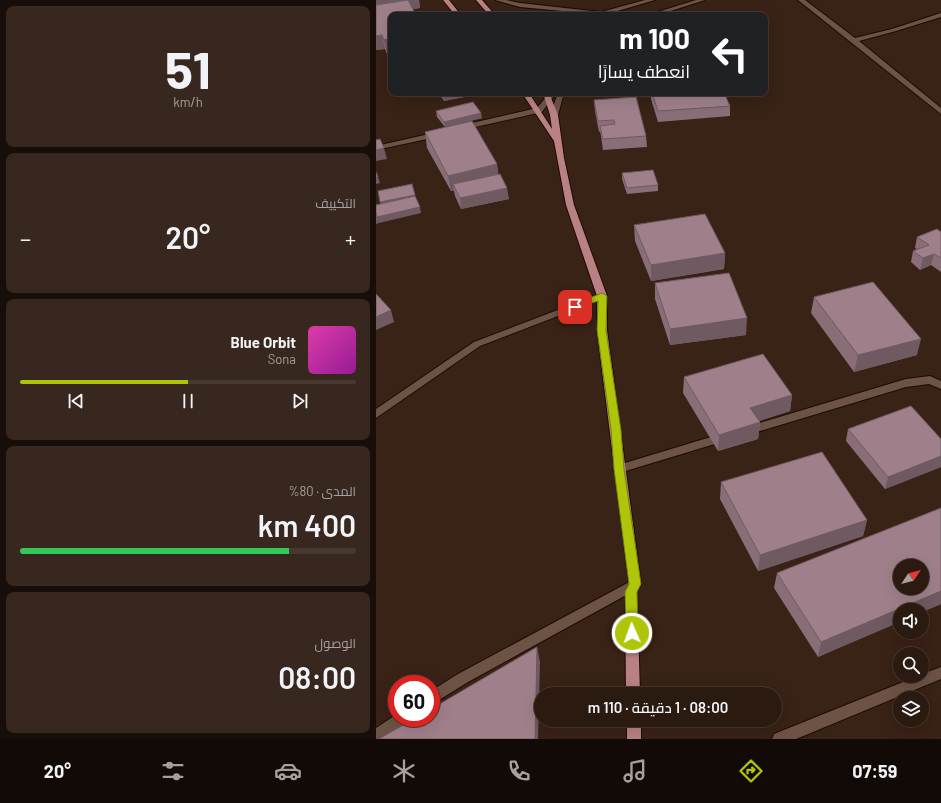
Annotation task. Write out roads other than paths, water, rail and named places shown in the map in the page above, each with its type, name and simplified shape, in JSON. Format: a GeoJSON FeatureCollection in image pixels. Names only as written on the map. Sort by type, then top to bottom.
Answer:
{"type":"FeatureCollection","features":[{"type":"Feature","properties":{"kind":"main road"},"geometry":{"type":"LineString","coordinates":[[446,0],[456,12]]}},
{"type":"Feature","properties":{"kind":"main road"},"geometry":{"type":"LineString","coordinates":[[479,0],[489,12]]}},
{"type":"Feature","properties":{"kind":"main road"},"geometry":{"type":"LineString","coordinates":[[527,96],[539,110],[541,120],[557,141]]}},
{"type":"Feature","properties":{"kind":"main road"},"geometry":{"type":"LineString","coordinates":[[547,96],[554,115],[557,141],[570,205],[602,296],[602,330],[635,584],[631,592],[633,687]]}},
{"type":"Feature","properties":{"kind":"main road"},"geometry":{"type":"LineString","coordinates":[[634,727],[634,739]]}},
{"type":"Feature","properties":{"kind":"street"},"geometry":{"type":"LineString","coordinates":[[498,0],[520,5],[581,12]]}},
{"type":"Feature","properties":{"kind":"street"},"geometry":{"type":"LineString","coordinates":[[607,12],[652,0]]}},
{"type":"Feature","properties":{"kind":"street"},"geometry":{"type":"LineString","coordinates":[[661,12],[702,0]]}},
{"type":"Feature","properties":{"kind":"street"},"geometry":{"type":"LineString","coordinates":[[801,0],[854,40],[941,112]]}},
{"type":"Feature","properties":{"kind":"street"},"geometry":{"type":"LineString","coordinates":[[854,40],[894,30],[941,15]]}},
{"type":"Feature","properties":{"kind":"street"},"geometry":{"type":"LineString","coordinates":[[376,148],[539,110],[546,96]]}},
{"type":"Feature","properties":{"kind":"street"},"geometry":{"type":"LineString","coordinates":[[554,115],[560,96]]}},
{"type":"Feature","properties":{"kind":"street"},"geometry":{"type":"LineString","coordinates":[[376,414],[477,344],[602,296]]}},
{"type":"Feature","properties":{"kind":"street"},"geometry":{"type":"LineString","coordinates":[[619,469],[906,383],[930,380],[941,385]]}},
{"type":"Feature","properties":{"kind":"street"},"geometry":{"type":"LineString","coordinates":[[440,693],[463,678],[635,584]]}},
{"type":"Feature","properties":{"kind":"street"},"geometry":{"type":"LineString","coordinates":[[779,739],[941,673]]}},
{"type":"Feature","properties":{"kind":"street"},"geometry":{"type":"LineString","coordinates":[[376,736],[390,727]]}}]}
